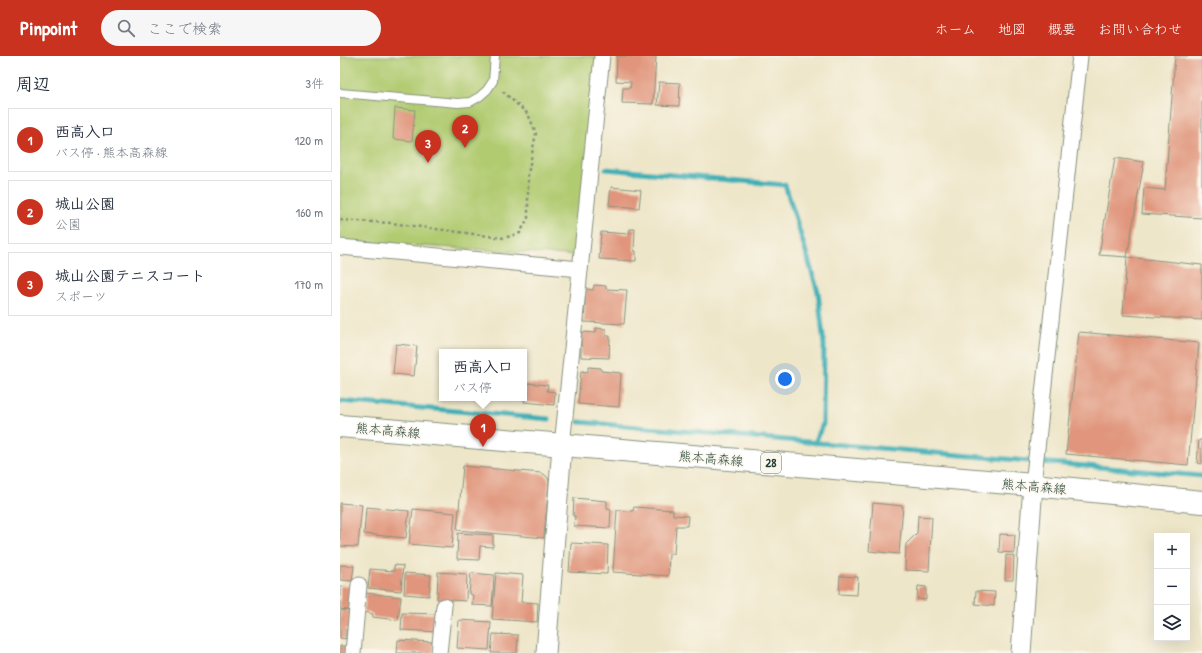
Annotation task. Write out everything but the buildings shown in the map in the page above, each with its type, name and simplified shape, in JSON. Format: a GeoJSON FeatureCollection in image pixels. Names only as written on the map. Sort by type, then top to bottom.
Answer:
{"type":"FeatureCollection","features":[{"type":"Feature","properties":{"kind":"main road","name":"熊本高森線"},"geometry":{"type":"LineString","coordinates":[[340,426],[1033,485],[1202,502]]}},
{"type":"Feature","properties":{"kind":"street"},"geometry":{"type":"LineString","coordinates":[[546,653],[562,446],[602,56]]}},
{"type":"Feature","properties":{"kind":"street"},"geometry":{"type":"LineString","coordinates":[[1021,653],[1033,485],[1080,56]]}},
{"type":"Feature","properties":{"kind":"street"},"geometry":{"type":"LineString","coordinates":[[340,247],[580,269]]}},
{"type":"Feature","properties":{"kind":"street"},"geometry":{"type":"LineString","coordinates":[[353,653],[358,585]]}},
{"type":"Feature","properties":{"kind":"street"},"geometry":{"type":"LineString","coordinates":[[439,653],[444,606]]}},
{"type":"Feature","properties":{"kind":"lane"},"geometry":{"type":"LineString","coordinates":[[340,93],[458,103],[470,102],[479,97],[492,83],[495,56]]}},
{"type":"Feature","properties":{"kind":"path"},"geometry":{"type":"LineString","coordinates":[[340,220],[391,223],[504,238],[520,233],[528,218],[528,174],[536,133],[528,114],[492,83]]}},
{"type":"Feature","properties":{"kind":"green space"},"geometry":{"type":"Polygon","coordinates":[[[340,56],[599,56],[582,256],[340,241],[340,56]]]}},
{"type":"Feature","properties":{"kind":"waterway"},"geometry":{"type":"LineString","coordinates":[[606,169],[785,185],[818,292],[824,345],[823,424],[815,443]]}},
{"type":"Feature","properties":{"kind":"waterway"},"geometry":{"type":"LineString","coordinates":[[340,401],[549,419]]}},
{"type":"Feature","properties":{"kind":"waterway"},"geometry":{"type":"LineString","coordinates":[[579,422],[1202,476]]}},
{"type":"Feature","properties":{"kind":"place","name":"城山公園"},"geometry":{"type":"Point","coordinates":[465,148]}},
{"type":"Feature","properties":{"kind":"place","name":"城山公園テニスコート"},"geometry":{"type":"Point","coordinates":[428,163]}},
{"type":"Feature","properties":{"kind":"place","name":"西高入口"},"geometry":{"type":"Point","coordinates":[483,447]}}]}
